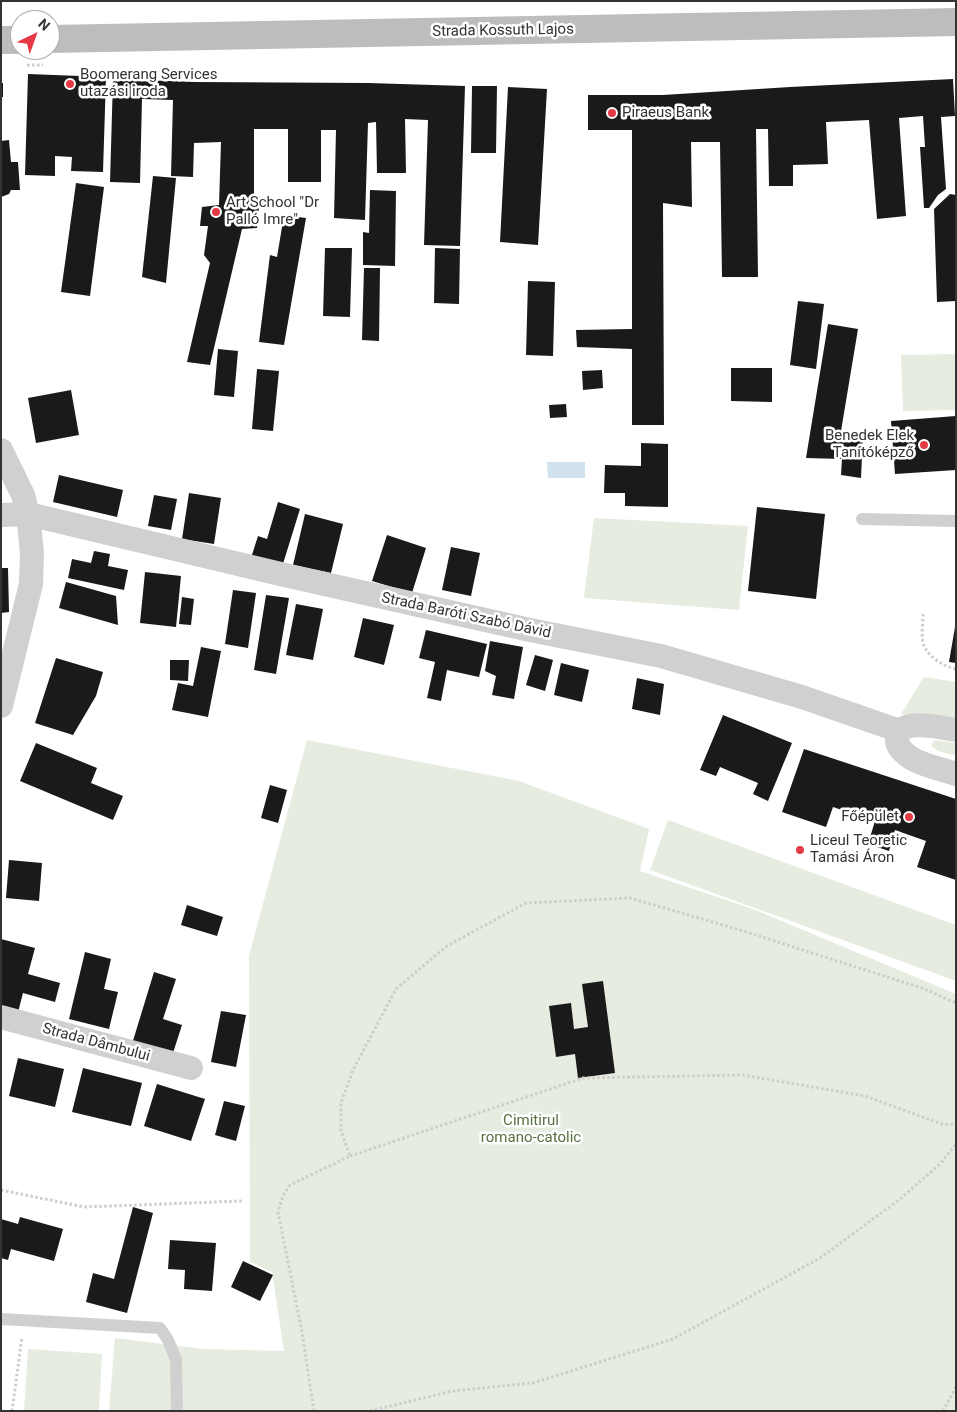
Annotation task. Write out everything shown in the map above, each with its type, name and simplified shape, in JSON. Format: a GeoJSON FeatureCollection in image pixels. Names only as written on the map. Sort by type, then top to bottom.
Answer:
{"type":"FeatureCollection","features":[{"type":"Feature","properties":{"kind":"main road","name":"Strada Kossuth Lajos"},"geometry":{"type":"LineString","coordinates":[[60,39],[956,22]]}},
{"type":"Feature","properties":{"kind":"street"},"geometry":{"type":"LineString","coordinates":[[1,450],[23,495],[28,514],[32,553],[31,584],[1,706]]}},
{"type":"Feature","properties":{"kind":"street","name":"Strada Baróti Szabó Dávid"},"geometry":{"type":"LineString","coordinates":[[1,515],[28,514],[289,576],[530,630],[661,656],[802,697],[900,731]]}},
{"type":"Feature","properties":{"kind":"street"},"geometry":{"type":"LineString","coordinates":[[956,730],[922,725],[910,726],[900,731],[897,741],[899,746],[908,755],[927,765],[956,774]]}},
{"type":"Feature","properties":{"kind":"street","name":"Strada Dâmbului"},"geometry":{"type":"LineString","coordinates":[[1,1018],[191,1068]]}},
{"type":"Feature","properties":{"kind":"lane"},"geometry":{"type":"LineString","coordinates":[[862,518],[956,521]]}},
{"type":"Feature","properties":{"kind":"lane"},"geometry":{"type":"LineString","coordinates":[[1,1319],[160,1328],[168,1340],[176,1360],[177,1411]]}},
{"type":"Feature","properties":{"kind":"path"},"geometry":{"type":"LineString","coordinates":[[923,614],[923,644],[936,660],[948,668],[956,669]]}},
{"type":"Feature","properties":{"kind":"path"},"geometry":{"type":"LineString","coordinates":[[350,1156],[341,1131],[341,1103],[353,1070],[396,989],[447,946],[526,903],[630,898],[740,930],[922,988],[956,1004]]}},
{"type":"Feature","properties":{"kind":"path"},"geometry":{"type":"LineString","coordinates":[[314,1411],[302,1332],[278,1212],[283,1196],[290,1185],[350,1156],[583,1078],[743,1076],[865,1096],[942,1124],[956,1125]]}},
{"type":"Feature","properties":{"kind":"path"},"geometry":{"type":"LineString","coordinates":[[370,1411],[452,1391],[533,1383],[673,1339],[820,1258],[898,1200],[940,1164],[956,1144]]}},
{"type":"Feature","properties":{"kind":"path"},"geometry":{"type":"LineString","coordinates":[[1,1190],[84,1207],[242,1201]]}},
{"type":"Feature","properties":{"kind":"path"},"geometry":{"type":"LineString","coordinates":[[12,1411],[24,1320]]}},
{"type":"Feature","properties":{"kind":"path"},"geometry":{"type":"LineString","coordinates":[[942,1411],[956,1387]]}},
{"type":"Feature","properties":{"kind":"green space"},"geometry":{"type":"Polygon","coordinates":[[[956,354],[956,410],[903,411],[901,355],[956,354]]]}},
{"type":"Feature","properties":{"kind":"green space"},"geometry":{"type":"Polygon","coordinates":[[[594,518],[748,526],[739,610],[584,598],[594,518]]]}},
{"type":"Feature","properties":{"kind":"green space"},"geometry":{"type":"Polygon","coordinates":[[[924,677],[956,682],[956,721],[901,714],[924,677]]]}},
{"type":"Feature","properties":{"kind":"green space","name":"Cimitirul romano-catolic"},"geometry":{"type":"Polygon","coordinates":[[[307,740],[519,781],[649,829],[640,871],[753,909],[956,994],[956,1411],[109,1411],[115,1338],[203,1349],[284,1351],[272,1272],[250,1262],[249,956],[307,740]]]}},
{"type":"Feature","properties":{"kind":"green space"},"geometry":{"type":"Polygon","coordinates":[[[934,740],[956,743],[956,756],[938,751],[931,746],[934,740]]]}},
{"type":"Feature","properties":{"kind":"green space"},"geometry":{"type":"Polygon","coordinates":[[[668,820],[956,925],[956,981],[650,870],[668,820]]]}},
{"type":"Feature","properties":{"kind":"green space"},"geometry":{"type":"Polygon","coordinates":[[[28,1349],[102,1354],[99,1411],[24,1411],[28,1349]]]}},
{"type":"Feature","properties":{"kind":"water"},"geometry":{"type":"Polygon","coordinates":[[[547,462],[585,462],[585,478],[548,478],[547,462]]]}},
{"type":"Feature","properties":{"kind":"building"},"geometry":{"type":"Polygon","coordinates":[[[28,74],[106,77],[103,172],[71,171],[72,157],[55,156],[55,176],[25,175],[28,74]]]}},
{"type":"Feature","properties":{"kind":"building"},"geometry":{"type":"Polygon","coordinates":[[[113,79],[465,86],[460,246],[424,245],[428,120],[405,119],[406,173],[377,173],[376,122],[368,123],[365,220],[334,218],[336,130],[321,130],[321,182],[288,182],[288,129],[254,129],[254,197],[260,196],[257,228],[242,229],[210,365],[187,362],[210,263],[204,255],[208,226],[200,226],[202,207],[219,205],[221,142],[194,143],[193,177],[171,176],[173,100],[142,99],[140,183],[110,182],[113,79]]]}},
{"type":"Feature","properties":{"kind":"building"},"geometry":{"type":"Polygon","coordinates":[[[953,79],[955,116],[941,117],[946,189],[938,195],[929,208],[924,208],[920,147],[925,147],[923,116],[899,118],[906,216],[877,219],[869,120],[826,122],[828,164],[793,165],[793,186],[769,186],[768,129],[756,129],[758,277],[722,277],[720,142],[691,142],[692,207],[663,203],[664,425],[632,425],[632,349],[577,347],[576,330],[632,329],[632,130],[588,130],[588,95],[663,95],[953,79]]]}},
{"type":"Feature","properties":{"kind":"building"},"geometry":{"type":"Polygon","coordinates":[[[1,83],[3,83],[3,97],[1,97],[1,83]]]}},
{"type":"Feature","properties":{"kind":"building"},"geometry":{"type":"Polygon","coordinates":[[[472,86],[497,86],[496,153],[471,153],[472,86]]]}},
{"type":"Feature","properties":{"kind":"building"},"geometry":{"type":"Polygon","coordinates":[[[508,87],[547,89],[538,245],[500,242],[508,87]]]}},
{"type":"Feature","properties":{"kind":"building"},"geometry":{"type":"Polygon","coordinates":[[[9,140],[11,162],[18,162],[20,190],[11,190],[9,194],[1,197],[1,141],[9,140]]]}},
{"type":"Feature","properties":{"kind":"building"},"geometry":{"type":"Polygon","coordinates":[[[153,176],[176,178],[166,283],[142,277],[153,176]]]}},
{"type":"Feature","properties":{"kind":"building"},"geometry":{"type":"Polygon","coordinates":[[[76,183],[104,187],[90,296],[61,292],[76,183]]]}},
{"type":"Feature","properties":{"kind":"building"},"geometry":{"type":"Polygon","coordinates":[[[370,190],[396,191],[395,266],[363,265],[363,232],[369,233],[370,190]]]}},
{"type":"Feature","properties":{"kind":"building"},"geometry":{"type":"Polygon","coordinates":[[[950,194],[956,195],[956,301],[937,302],[934,209],[950,194]]]}},
{"type":"Feature","properties":{"kind":"building"},"geometry":{"type":"Polygon","coordinates":[[[284,215],[306,218],[284,345],[259,342],[270,255],[277,257],[284,215]]]}},
{"type":"Feature","properties":{"kind":"building"},"geometry":{"type":"Polygon","coordinates":[[[325,248],[352,248],[350,317],[323,316],[325,248]]]}},
{"type":"Feature","properties":{"kind":"building"},"geometry":{"type":"Polygon","coordinates":[[[435,248],[460,249],[459,304],[434,303],[435,248]]]}},
{"type":"Feature","properties":{"kind":"building"},"geometry":{"type":"Polygon","coordinates":[[[364,268],[380,268],[379,341],[362,340],[364,268]]]}},
{"type":"Feature","properties":{"kind":"building"},"geometry":{"type":"Polygon","coordinates":[[[528,281],[555,282],[553,356],[526,355],[528,281]]]}},
{"type":"Feature","properties":{"kind":"building"},"geometry":{"type":"Polygon","coordinates":[[[798,301],[824,304],[816,369],[790,365],[798,301]]]}},
{"type":"Feature","properties":{"kind":"building"},"geometry":{"type":"Polygon","coordinates":[[[828,324],[858,329],[841,431],[863,434],[861,478],[841,475],[842,459],[806,458],[828,324]]]}},
{"type":"Feature","properties":{"kind":"building"},"geometry":{"type":"Polygon","coordinates":[[[218,349],[238,351],[234,397],[214,395],[218,349]]]}},
{"type":"Feature","properties":{"kind":"building"},"geometry":{"type":"Polygon","coordinates":[[[731,368],[772,368],[772,402],[731,401],[731,368]]]}},
{"type":"Feature","properties":{"kind":"building"},"geometry":{"type":"Polygon","coordinates":[[[257,369],[279,371],[273,431],[252,429],[257,369]]]}},
{"type":"Feature","properties":{"kind":"building"},"geometry":{"type":"Polygon","coordinates":[[[602,370],[603,388],[583,390],[582,371],[602,370]]]}},
{"type":"Feature","properties":{"kind":"building"},"geometry":{"type":"Polygon","coordinates":[[[71,390],[79,435],[36,443],[28,398],[71,390]]]}},
{"type":"Feature","properties":{"kind":"building"},"geometry":{"type":"Polygon","coordinates":[[[566,404],[567,417],[550,418],[549,405],[566,404]]]}},
{"type":"Feature","properties":{"kind":"building","name":"Benedek Elek Tanítóképző"},"geometry":{"type":"Polygon","coordinates":[[[956,416],[956,470],[895,474],[891,421],[956,416]]]}},
{"type":"Feature","properties":{"kind":"building"},"geometry":{"type":"Polygon","coordinates":[[[641,443],[668,444],[668,507],[625,506],[625,493],[604,493],[605,465],[641,466],[641,443]]]}},
{"type":"Feature","properties":{"kind":"building"},"geometry":{"type":"Polygon","coordinates":[[[59,475],[123,490],[117,517],[53,502],[59,475]]]}},
{"type":"Feature","properties":{"kind":"building"},"geometry":{"type":"Polygon","coordinates":[[[189,493],[221,498],[214,544],[182,539],[189,493]]]}},
{"type":"Feature","properties":{"kind":"building"},"geometry":{"type":"Polygon","coordinates":[[[154,495],[177,499],[171,530],[148,526],[154,495]]]}},
{"type":"Feature","properties":{"kind":"building"},"geometry":{"type":"Polygon","coordinates":[[[278,502],[300,509],[282,567],[251,558],[258,536],[267,539],[278,502]]]}},
{"type":"Feature","properties":{"kind":"building"},"geometry":{"type":"Polygon","coordinates":[[[757,507],[825,514],[816,599],[748,591],[757,507]]]}},
{"type":"Feature","properties":{"kind":"building"},"geometry":{"type":"Polygon","coordinates":[[[305,514],[343,524],[331,573],[293,565],[305,514]]]}},
{"type":"Feature","properties":{"kind":"building"},"geometry":{"type":"Polygon","coordinates":[[[387,535],[426,548],[412,593],[372,581],[387,535]]]}},
{"type":"Feature","properties":{"kind":"building"},"geometry":{"type":"Polygon","coordinates":[[[451,547],[480,553],[471,596],[442,590],[451,547]]]}},
{"type":"Feature","properties":{"kind":"building"},"geometry":{"type":"Polygon","coordinates":[[[94,551],[110,554],[108,566],[128,570],[124,590],[68,578],[72,559],[91,563],[94,551]]]}},
{"type":"Feature","properties":{"kind":"building"},"geometry":{"type":"Polygon","coordinates":[[[1,568],[8,568],[9,612],[1,613],[1,568]]]}},
{"type":"Feature","properties":{"kind":"building"},"geometry":{"type":"Polygon","coordinates":[[[145,572],[181,576],[176,627],[140,623],[145,572]]]}},
{"type":"Feature","properties":{"kind":"building"},"geometry":{"type":"Polygon","coordinates":[[[66,582],[116,596],[118,625],[59,608],[66,582]]]}},
{"type":"Feature","properties":{"kind":"building"},"geometry":{"type":"Polygon","coordinates":[[[233,590],[256,593],[248,648],[225,644],[233,590]]]}},
{"type":"Feature","properties":{"kind":"building"},"geometry":{"type":"Polygon","coordinates":[[[266,595],[289,598],[276,674],[254,670],[266,595]]]}},
{"type":"Feature","properties":{"kind":"building"},"geometry":{"type":"Polygon","coordinates":[[[182,597],[194,599],[191,625],[179,624],[182,597]]]}},
{"type":"Feature","properties":{"kind":"building"},"geometry":{"type":"Polygon","coordinates":[[[296,604],[323,609],[313,660],[286,655],[296,604]]]}},
{"type":"Feature","properties":{"kind":"building"},"geometry":{"type":"Polygon","coordinates":[[[363,618],[394,625],[384,665],[354,657],[363,618]]]}},
{"type":"Feature","properties":{"kind":"building"},"geometry":{"type":"Polygon","coordinates":[[[956,627],[956,663],[949,662],[956,627]]]}},
{"type":"Feature","properties":{"kind":"building"},"geometry":{"type":"Polygon","coordinates":[[[426,630],[487,644],[479,677],[447,670],[441,701],[427,698],[435,662],[419,658],[426,630]]]}},
{"type":"Feature","properties":{"kind":"building"},"geometry":{"type":"Polygon","coordinates":[[[490,641],[523,647],[514,699],[492,695],[496,676],[485,671],[490,641]]]}},
{"type":"Feature","properties":{"kind":"building"},"geometry":{"type":"Polygon","coordinates":[[[201,647],[221,651],[208,717],[172,710],[178,683],[193,686],[201,647]]]}},
{"type":"Feature","properties":{"kind":"building"},"geometry":{"type":"Polygon","coordinates":[[[535,655],[553,660],[545,691],[526,685],[535,655]]]}},
{"type":"Feature","properties":{"kind":"building"},"geometry":{"type":"Polygon","coordinates":[[[56,658],[103,672],[96,696],[73,735],[35,723],[56,658]]]}},
{"type":"Feature","properties":{"kind":"building"},"geometry":{"type":"Polygon","coordinates":[[[170,660],[189,660],[188,681],[170,680],[170,660]]]}},
{"type":"Feature","properties":{"kind":"building"},"geometry":{"type":"Polygon","coordinates":[[[561,663],[589,670],[582,702],[554,695],[561,663]]]}},
{"type":"Feature","properties":{"kind":"building"},"geometry":{"type":"Polygon","coordinates":[[[637,678],[664,684],[660,715],[632,709],[637,678]]]}},
{"type":"Feature","properties":{"kind":"building"},"geometry":{"type":"Polygon","coordinates":[[[723,715],[792,743],[768,801],[753,794],[758,783],[720,767],[716,776],[700,770],[723,715]]]}},
{"type":"Feature","properties":{"kind":"building"},"geometry":{"type":"Polygon","coordinates":[[[36,743],[97,768],[91,783],[123,796],[113,820],[20,781],[36,743]]]}},
{"type":"Feature","properties":{"kind":"building","name":"Főépület"},"geometry":{"type":"Polygon","coordinates":[[[804,749],[956,799],[956,880],[917,867],[926,841],[895,830],[889,851],[868,844],[875,821],[833,807],[826,827],[782,812],[804,749]]]}},
{"type":"Feature","properties":{"kind":"building"},"geometry":{"type":"Polygon","coordinates":[[[270,785],[287,790],[278,823],[261,818],[270,785]]]}},
{"type":"Feature","properties":{"kind":"building"},"geometry":{"type":"Polygon","coordinates":[[[9,860],[42,863],[39,901],[6,898],[9,860]]]}},
{"type":"Feature","properties":{"kind":"building"},"geometry":{"type":"Polygon","coordinates":[[[187,905],[223,917],[217,936],[181,925],[187,905]]]}},
{"type":"Feature","properties":{"kind":"building"},"geometry":{"type":"Polygon","coordinates":[[[1,939],[35,948],[28,974],[60,983],[55,1002],[23,993],[17,1016],[1,1012],[1,939]]]}},
{"type":"Feature","properties":{"kind":"building"},"geometry":{"type":"Polygon","coordinates":[[[85,952],[111,959],[104,989],[118,992],[109,1029],[69,1019],[85,952]]]}},
{"type":"Feature","properties":{"kind":"building"},"geometry":{"type":"Polygon","coordinates":[[[154,972],[176,979],[163,1019],[182,1025],[172,1056],[132,1044],[154,972]]]}},
{"type":"Feature","properties":{"kind":"building"},"geometry":{"type":"Polygon","coordinates":[[[603,981],[615,1073],[578,1078],[575,1054],[556,1057],[549,1006],[571,1003],[574,1029],[588,1027],[582,984],[603,981]]]}},
{"type":"Feature","properties":{"kind":"building"},"geometry":{"type":"Polygon","coordinates":[[[221,1011],[246,1015],[236,1067],[211,1062],[221,1011]]]}},
{"type":"Feature","properties":{"kind":"building"},"geometry":{"type":"Polygon","coordinates":[[[18,1058],[64,1069],[55,1107],[9,1096],[18,1058]]]}},
{"type":"Feature","properties":{"kind":"building"},"geometry":{"type":"Polygon","coordinates":[[[83,1068],[142,1083],[131,1126],[72,1112],[83,1068]]]}},
{"type":"Feature","properties":{"kind":"building"},"geometry":{"type":"Polygon","coordinates":[[[157,1084],[205,1099],[191,1141],[144,1126],[157,1084]]]}},
{"type":"Feature","properties":{"kind":"building"},"geometry":{"type":"Polygon","coordinates":[[[224,1101],[245,1106],[236,1141],[215,1135],[224,1101]]]}},
{"type":"Feature","properties":{"kind":"building"},"geometry":{"type":"Polygon","coordinates":[[[133,1207],[153,1213],[127,1313],[86,1302],[93,1273],[114,1279],[133,1207]]]}},
{"type":"Feature","properties":{"kind":"building"},"geometry":{"type":"Polygon","coordinates":[[[20,1217],[63,1229],[54,1261],[11,1249],[8,1260],[1,1258],[1,1219],[18,1224],[20,1217]]]}},
{"type":"Feature","properties":{"kind":"building"},"geometry":{"type":"Polygon","coordinates":[[[170,1240],[216,1243],[212,1291],[184,1289],[185,1270],[168,1269],[170,1240]]]}},
{"type":"Feature","properties":{"kind":"building"},"geometry":{"type":"Polygon","coordinates":[[[243,1261],[273,1275],[260,1301],[231,1287],[243,1261]]]}},
{"type":"Feature","properties":{"kind":"place","name":"Boomerang Services utazási iroda"},"geometry":{"type":"Point","coordinates":[70,84]}},
{"type":"Feature","properties":{"kind":"place","name":"Piraeus Bank"},"geometry":{"type":"Point","coordinates":[612,113]}},
{"type":"Feature","properties":{"kind":"place","name":"Art School \"Dr Palló Imre\""},"geometry":{"type":"Point","coordinates":[216,212]}},
{"type":"Feature","properties":{"kind":"place","name":"Benedek Elek Tanítóképző"},"geometry":{"type":"Point","coordinates":[924,445]}},
{"type":"Feature","properties":{"kind":"place","name":"Főépület"},"geometry":{"type":"Point","coordinates":[909,817]}},
{"type":"Feature","properties":{"kind":"place","name":"Liceul Teoretic Tamási Áron"},"geometry":{"type":"Point","coordinates":[800,850]}}]}
